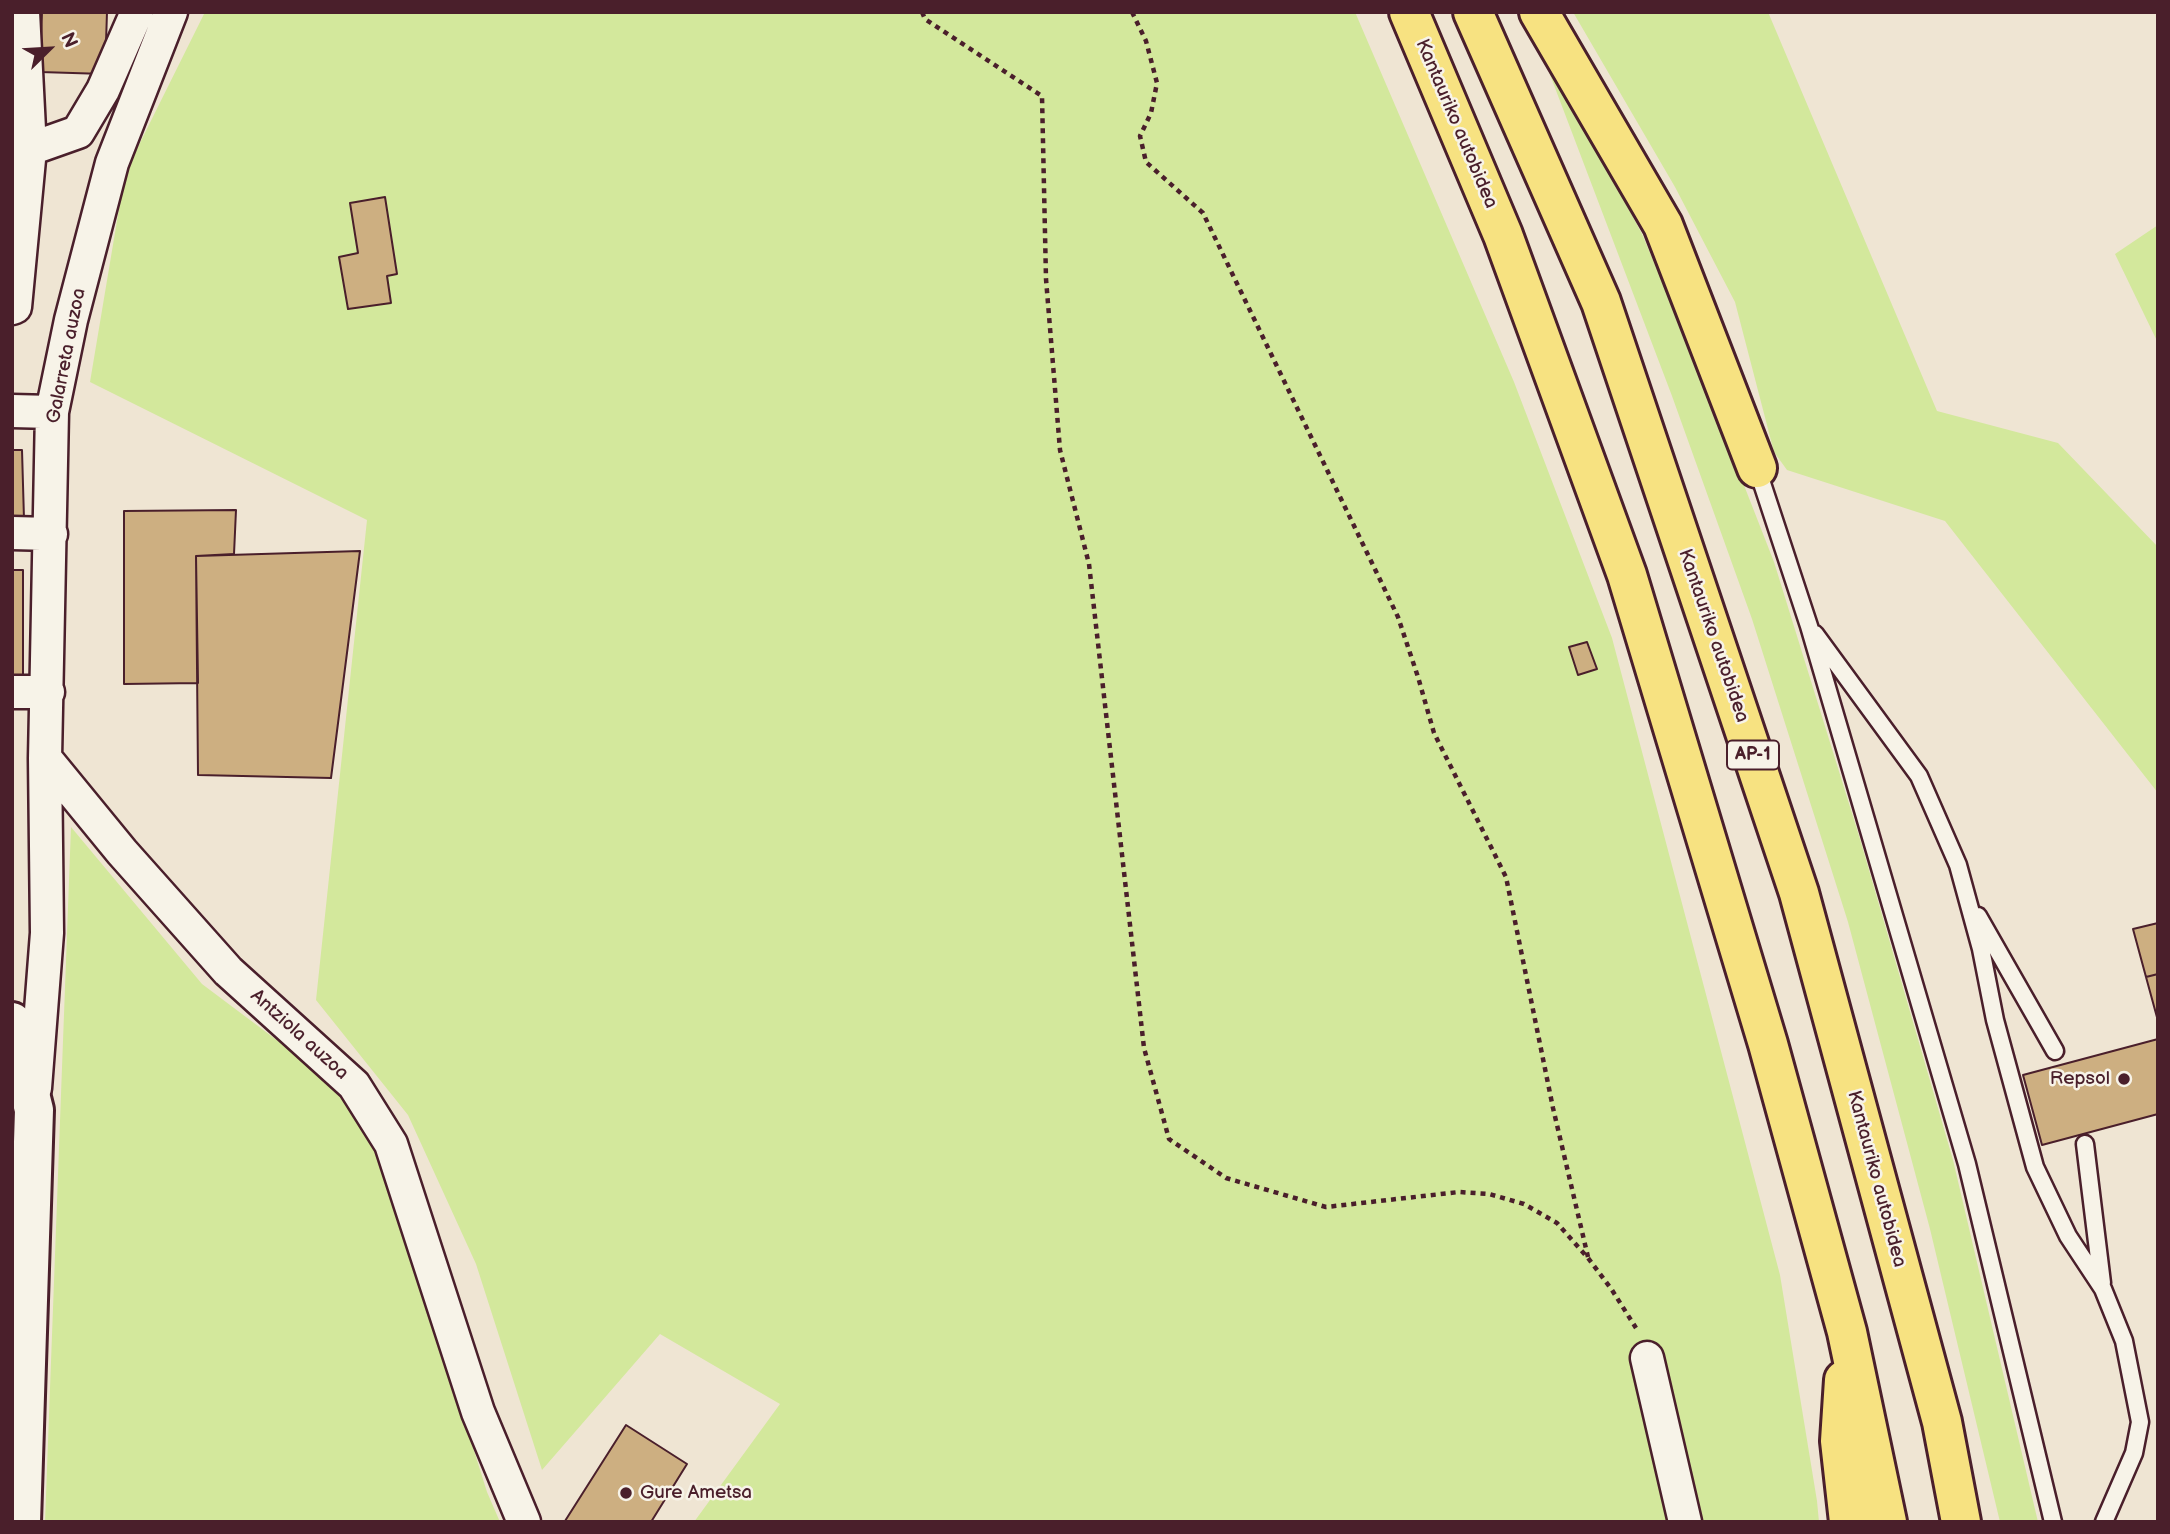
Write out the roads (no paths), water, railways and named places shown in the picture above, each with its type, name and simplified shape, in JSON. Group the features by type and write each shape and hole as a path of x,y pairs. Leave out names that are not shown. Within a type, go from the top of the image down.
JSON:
{"highway":[{"name":"Kantauriko autobidea","path":"1409,12 1503,235 1627,575 1768,1044 1847,1332 1887,1522"},
{"name":"Kantauriko autobidea","path":"1473,12 1601,302 1799,893 1942,1422 1961,1522"},
{"path":"1539,12 1664,225 1757,468"},
{"path":"1847,1332 1840,1441 1849,1522"}],"main road":[{"path":"12,1023 34,1110 20,1522"}],"street":[{"path":"12,307 15,307 19,196 30,149 19,80 23,12"},
{"path":"30,149 78,132 103,90 137,12"},
{"name":"Galarreta auzoa","path":"34,1110 47,933 45,758 52,412 71,320 112,163 171,12"},
{"path":"12,411 52,412"},
{"path":"12,533 51,534"},
{"path":"12,692 48,692"},
{"name":"Antziola auzoa","path":"45,758 122,852 228,971 354,1085 391,1143 478,1412 524,1522"},
{"path":"1647,1358 1685,1522"}],"lane":[{"path":"1757,468 1809,626 1967,1164 2053,1522"},
{"path":"1809,626 1920,776 1958,865 1981,950 1995,1020 2035,1167 2068,1236 2103,1289 2124,1341 2140,1422 2134,1453 2104,1522"},
{"path":"1967,897 2055,1051"},
{"path":"2085,1144 2103,1289"}],"place":[{"name":"Repsol","path":"2124,1079"},
{"name":"Gure Ametsa","path":"626,1493"}]}
